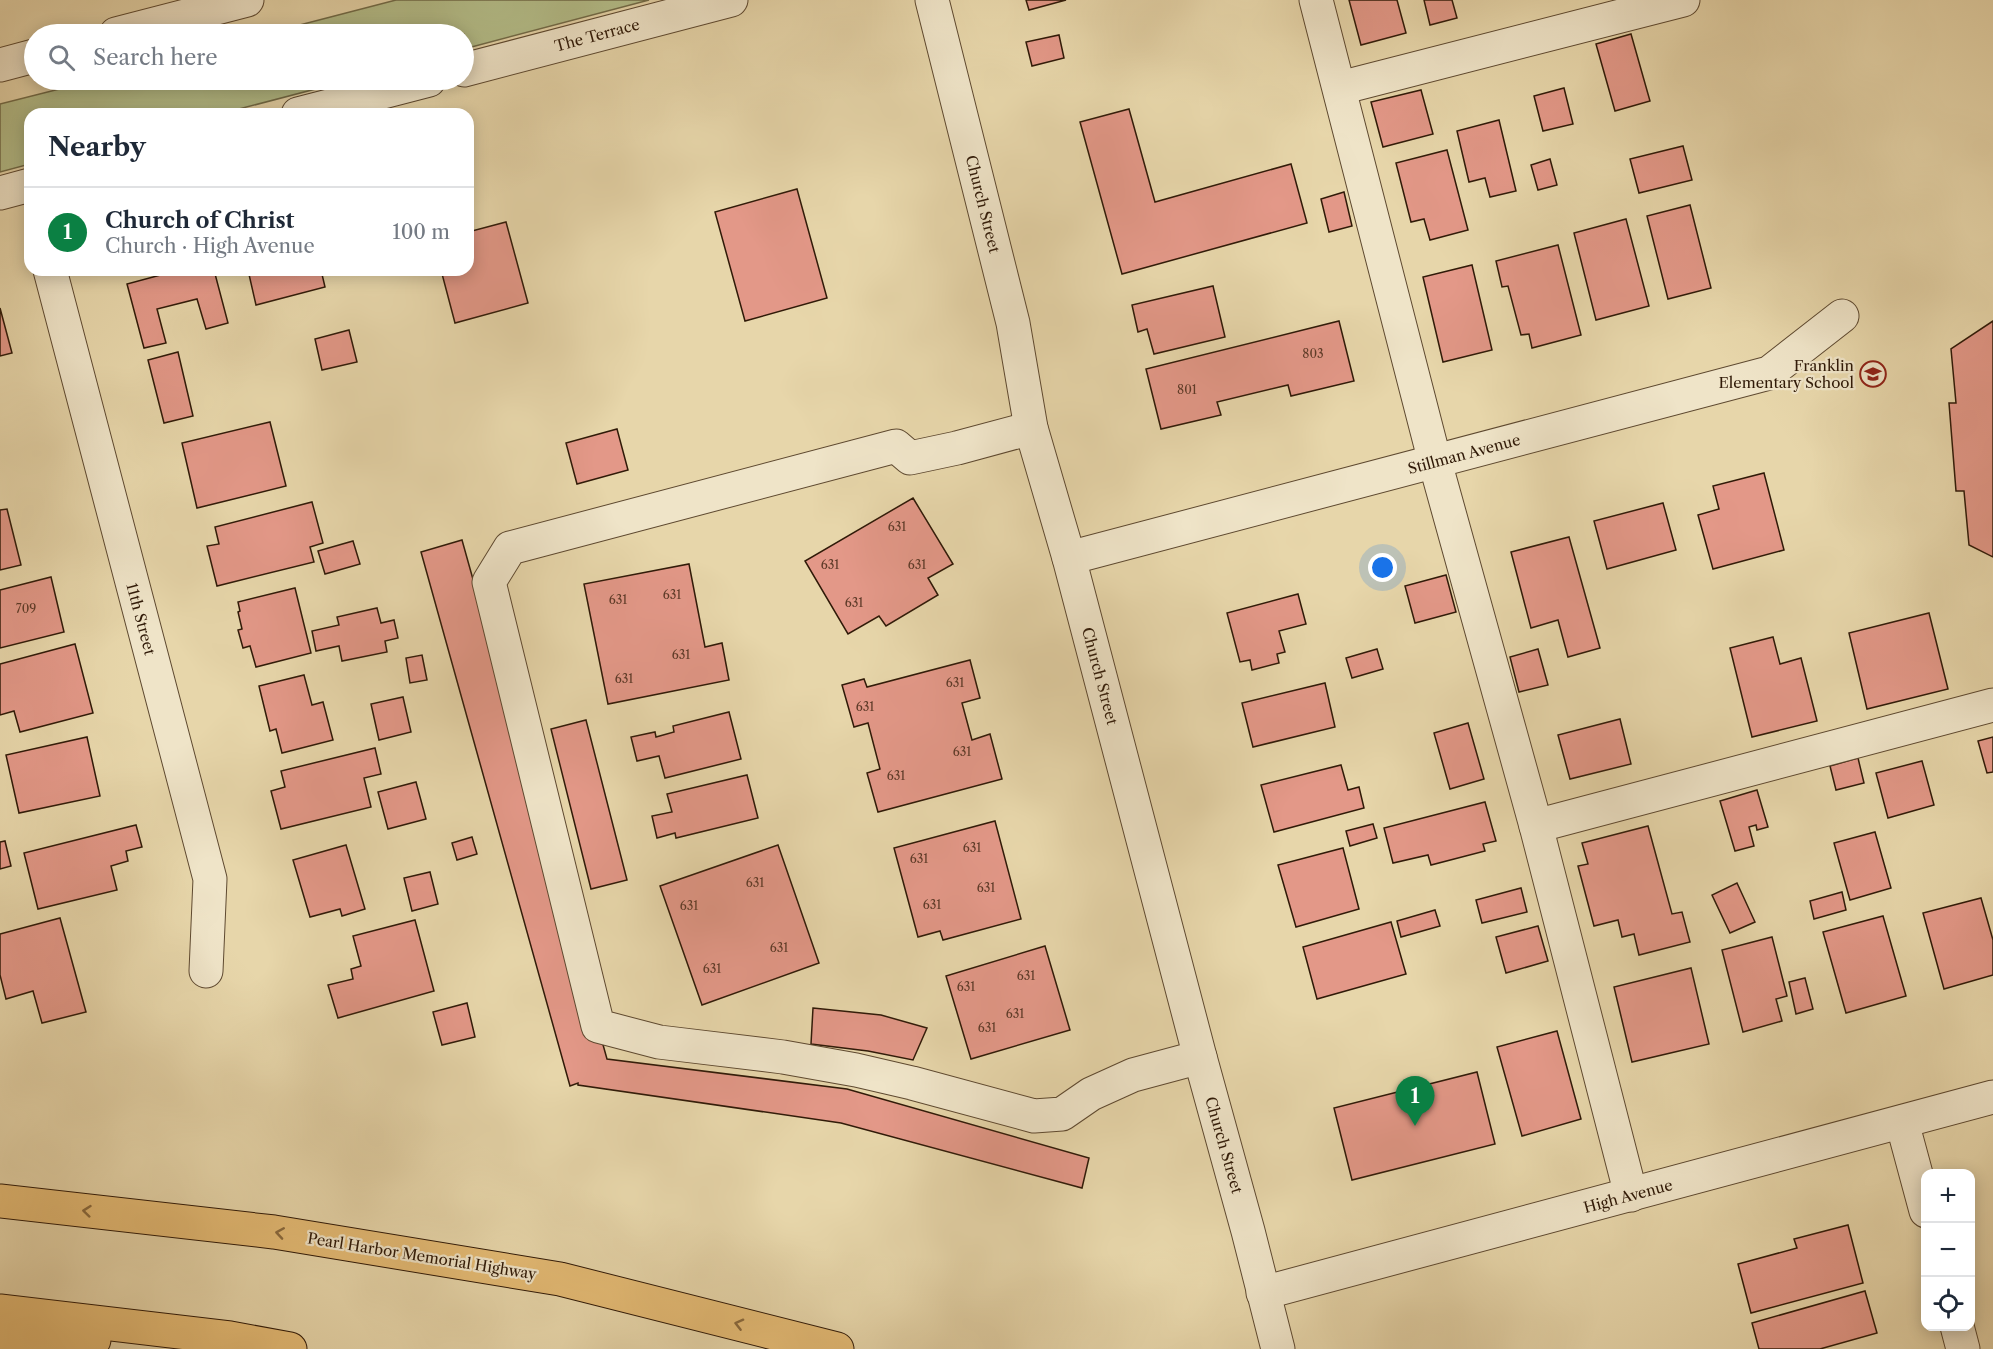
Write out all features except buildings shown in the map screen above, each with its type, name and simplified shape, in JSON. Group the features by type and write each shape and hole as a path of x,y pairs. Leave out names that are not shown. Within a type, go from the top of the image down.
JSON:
{"highway":[{"name":"Pearl Harbor Memorial Highway","path":"0,1201 274,1232 560,1279 837,1349"},
{"path":"0,1311 231,1338 290,1349"},
{"path":"0,1341 231,1338"}],"street":[{"path":"155,24 247,0"},
{"name":"The Terrace","path":"474,67 731,0"},
{"name":"Church Street","path":"932,0 1013,322 1031,428 1069,558 1278,1349"},
{"path":"1316,0 1435,462 1536,826 1631,1195"},
{"path":"1340,88 1683,0"},
{"path":"0,65 24,59"},
{"path":"321,108 390,90"},
{"name":"11th Street","path":"52,276 210,879 206,971"},
{"name":"Stillman Avenue","path":"1069,558 1769,373 1842,316"},
{"path":"1031,428 910,458 896,447 510,548 489,582 598,1026 659,1042 761,1054 856,1070 1034,1116 1062,1114 1091,1094 1133,1075 1200,1057"},
{"path":"1536,826 1993,705"},
{"name":"High Avenue","path":"1263,1293 1993,1097"},
{"path":"1902,1122 1921,1192"},
{"path":"1958,1331 1963,1349"}],"green space":[{"path":"396,0 649,0 474,46 474,24 304,24"},
{"path":"55,90 312,90 243,108 24,108 24,166 0,172 0,104"}],"place":[{"name":"Franklin Elementary School","path":"1873,374"},
{"name":"Church of Christ","path":"1415,1126"}]}
